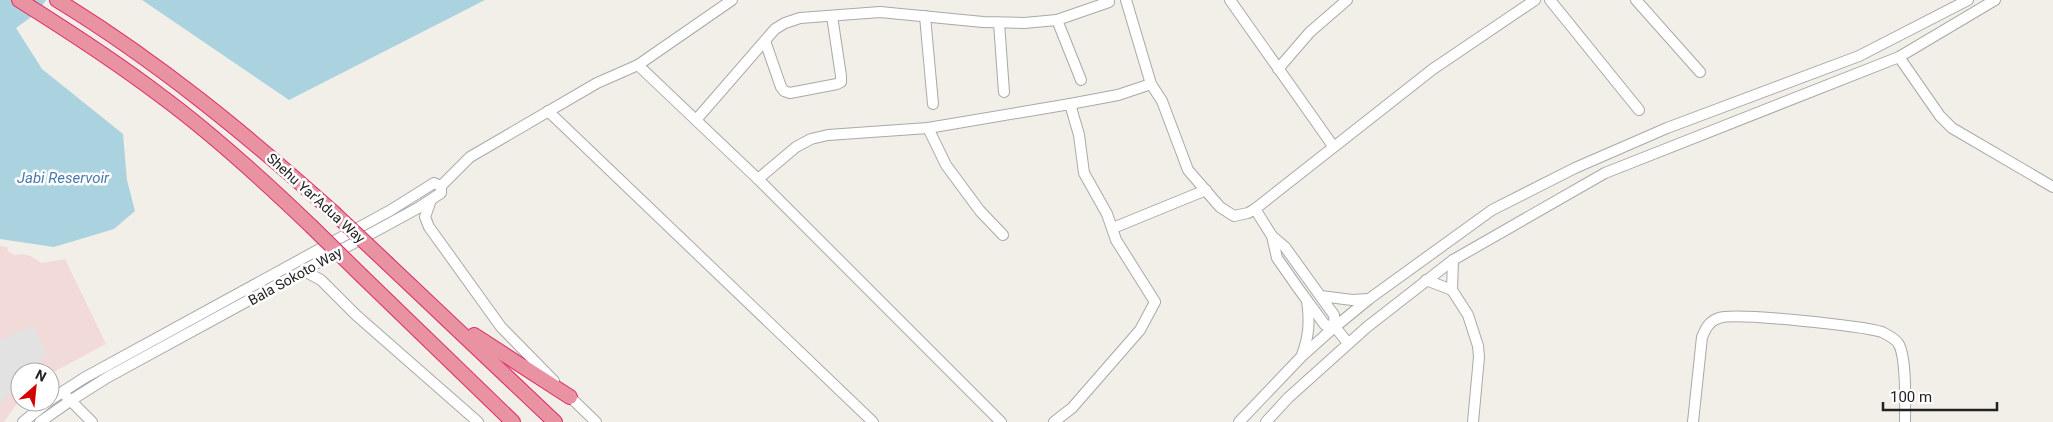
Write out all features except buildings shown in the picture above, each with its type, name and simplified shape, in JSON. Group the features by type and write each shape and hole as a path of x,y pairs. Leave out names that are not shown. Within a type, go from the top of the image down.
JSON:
{"highway":[{"name":"Shehu Yar'Adua Way","path":"18,0 134,76 203,128 241,160 513,422"},
{"name":"Shehu Yar'Adua Way","path":"57,0 128,46 209,106 251,140 420,292 555,422"},
{"path":"420,292 466,330 570,397"},
{"path":"464,374 507,422"}],"street":[{"path":"441,186 470,157 597,83 638,65 732,0"},
{"path":"1126,0 1129,16 1151,84 1165,109 1188,170 1220,207 1234,216 1248,213 1255,209 1433,69 1535,0"},
{"path":"1230,0 1333,146"},
{"path":"1278,69 1310,32 1346,0"},
{"path":"1550,0 1639,110"},
{"path":"1636,0 1700,72"},
{"path":"1238,422 1302,356 1369,299 1492,210 1575,168 1666,128 1859,56 1968,0"},
{"path":"1266,422 1288,398 1348,343 1453,260 1605,173 1898,57 1994,0"},
{"path":"696,120 775,29 800,18 880,12 998,23 1057,20 1109,2"},
{"path":"765,41 784,91 790,93 837,84 841,82 841,76 832,16"},
{"path":"926,16 933,104"},
{"path":"1057,20 1081,80"},
{"path":"998,23 1004,92"},
{"path":"1898,57 1940,116 1952,128 2053,187"},
{"path":"638,65 758,179 1001,422"},
{"path":"758,179 796,147 811,139 828,135 928,128 1118,95 1151,84"},
{"path":"1054,422 1072,408 1140,330 1155,302 1116,240 1107,214 1084,173 1079,135 1070,104"},
{"path":"548,111 873,422"},
{"path":"928,128 946,164 980,211 1003,235"},
{"name":"Bala Sokoto Way","path":"40,422 108,377 431,200 441,193 441,186 434,183 390,210 62,391"},
{"path":"1113,228 1206,190"},
{"path":"429,227 426,216 431,200"},
{"path":"390,210 399,208 412,211 429,227 501,327 596,422"},
{"path":"1255,209 1272,236 1277,258 1325,325 1335,328 1348,343"},
{"path":"1272,236 1285,246 1334,316 1335,328"},
{"path":"321,280 315,265 316,255 323,247"},
{"path":"1453,260 1452,290 1468,315 1478,346 1479,358 1473,422"},
{"path":"301,272 308,273 321,280 356,315 478,422"},
{"path":"1426,280 1452,290"},
{"path":"1320,296 1352,300 1369,299"},
{"path":"1302,356 1308,339 1310,320 1307,299"},
{"path":"1693,422 1702,337 1707,327 1714,320 1731,316 1809,323 1884,333 1898,343 1902,355 1905,422"},
{"path":"62,391 92,422"},
{"name":"Bala Sokoto Way","path":"23,422 35,412"}],"shaded area":[{"path":"0,246 7,247 8,251 14,255 23,254 30,256 42,263 65,259 106,344 60,369 60,362 10,362 11,412 4,422 0,422"},
{"path":"34,325 47,355 39,362 10,362 10,392 0,405 0,340"}],"water":[{"name":"Jabi Reservoir","path":"0,0 46,0 38,12 16,28 42,69 123,134 127,180 135,211 114,229 54,247 0,239"},
{"path":"142,0 485,0 289,100"}]}
